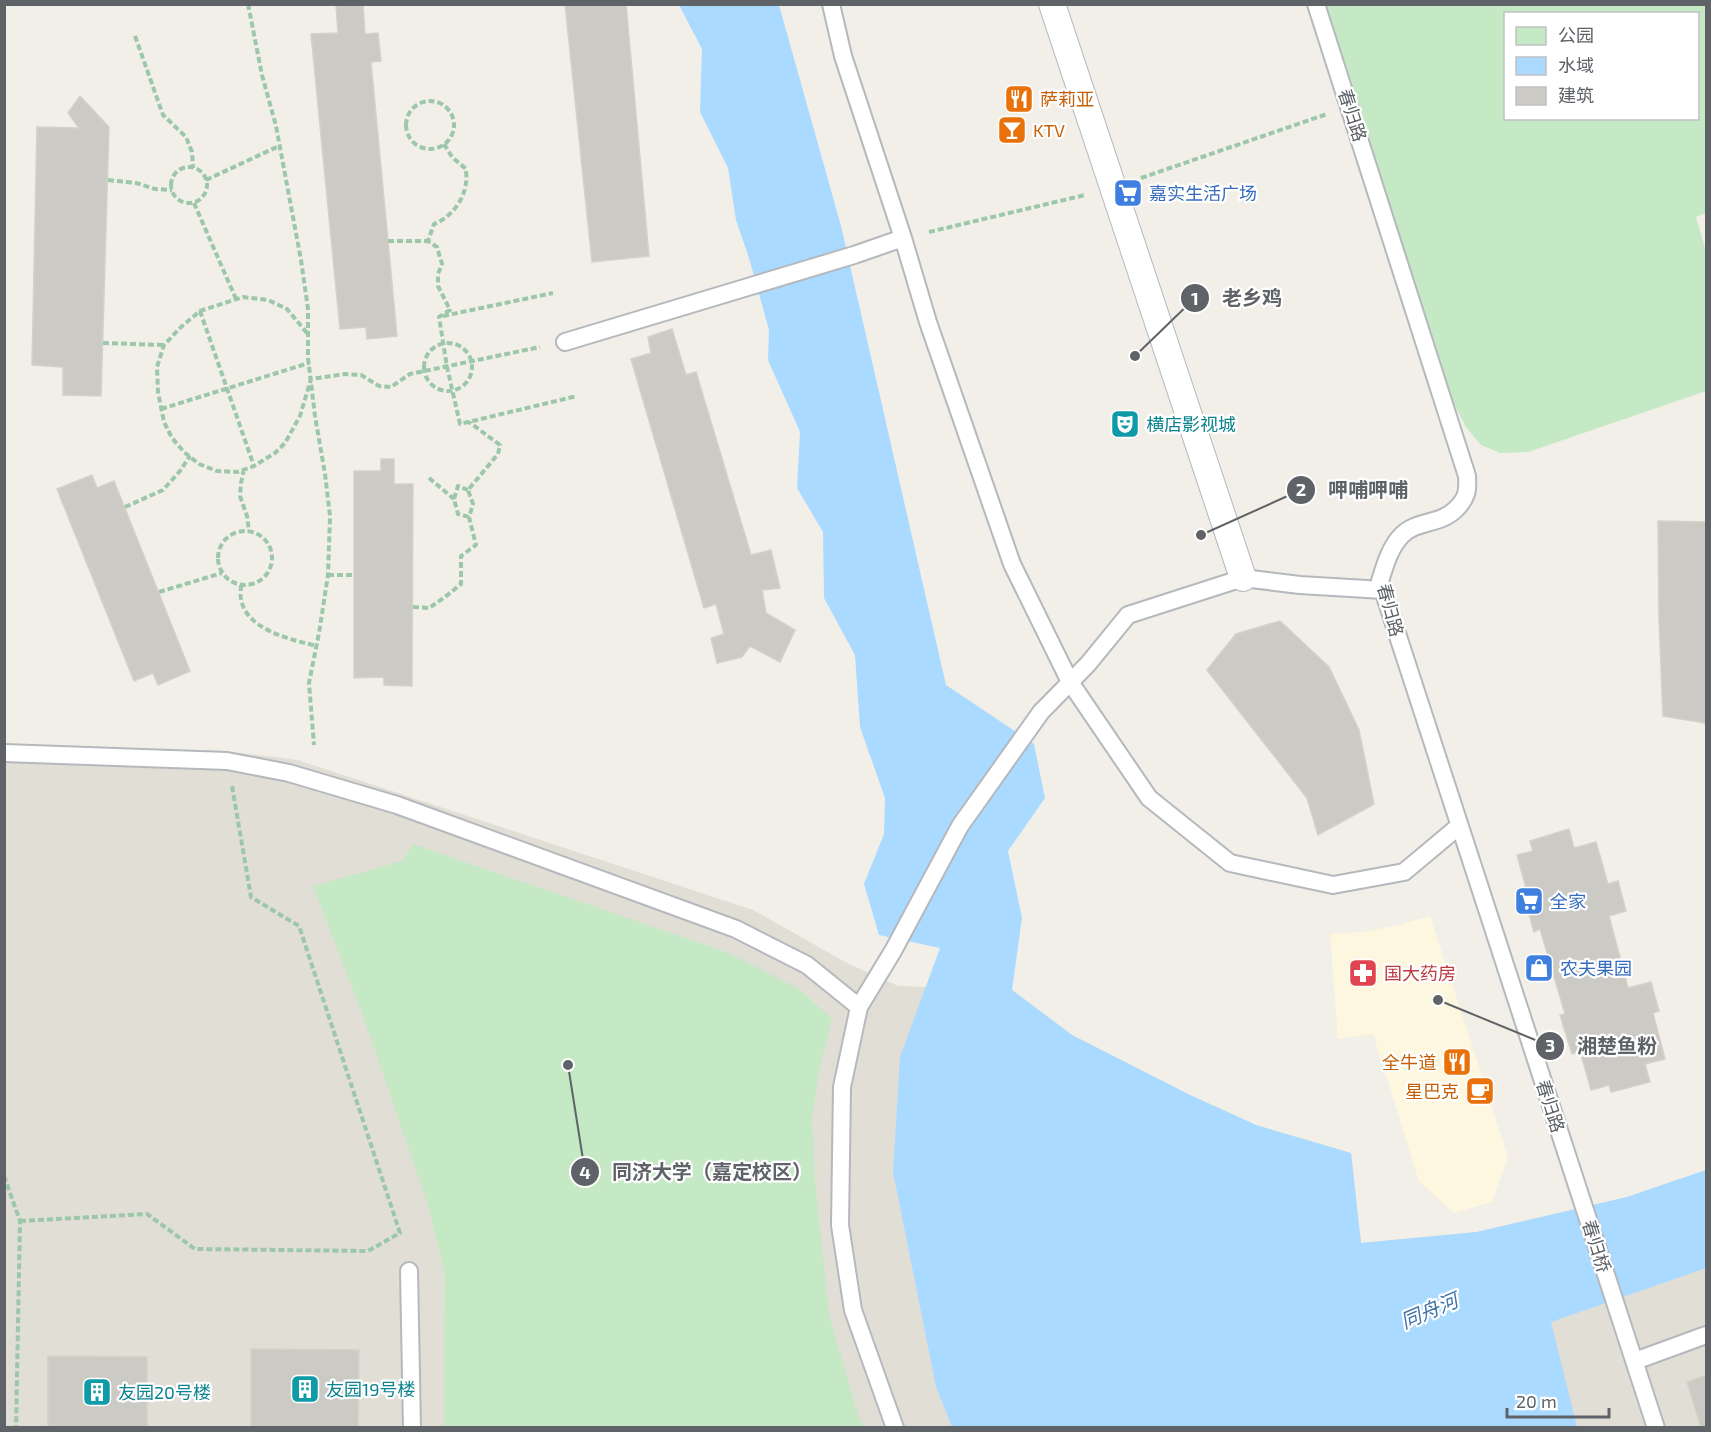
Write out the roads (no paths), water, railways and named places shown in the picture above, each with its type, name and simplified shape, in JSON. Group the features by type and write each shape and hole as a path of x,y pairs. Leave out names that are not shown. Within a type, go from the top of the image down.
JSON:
{"street":[{"path":"1052,4 1243,578"}],"lane":[{"path":"831,4 843,56 928,322 1012,564 1070,682 1149,798 1230,863 1333,885 1404,872 1459,826"},
{"name":"春归路","path":"1316,4 1467,476 1468,491 1461,504 1448,517 1415,526 1402,535 1390,553 1380,581 1576,1182"},
{"path":"564,342 854,255 903,238"},
{"path":"895,1428 853,1310 840,1225 842,1087 859,1007 893,951 960,826 1041,712 1088,664 1128,615 1243,578 1300,585 1383,590"},
{"path":"4,753 227,761 289,773 397,805 736,928 807,965 859,1007"},
{"name":"春归桥","path":"1576,1182 1635,1361"},
{"path":"410,1271 412,1428"},
{"path":"1656,1428 1635,1361 1707,1335"}],"water":[{"name":"同舟河","path":"679,5 779,5 841,226 946,685 1034,744 1045,798 1008,851 1022,918 1012,990 1072,1035 1190,1095 1256,1125 1351,1153 1361,1243 1477,1232 1627,1197 1706,1170 1706,1268 1551,1322 1577,1427 952,1427 936,1387 893,1172 900,1057 940,948 879,935 864,884 884,834 885,798 860,727 855,655 824,598 823,532 797,488 800,432 768,360 769,330 736,220 728,168 700,112 702,49"}],"place":[{"name":"萨莉亚","path":"1019,99"},
{"name":"KTV","path":"1012,130"},
{"name":"嘉实生活广场","path":"1128,193"},
{"name":"老乡鸡","path":"1135,356"},
{"name":"横店影视城","path":"1125,424"},
{"name":"呷哺呷哺","path":"1201,535"},
{"name":"全家","path":"1529,901"},
{"name":"农夫果园","path":"1539,968"},
{"name":"国大药房","path":"1363,973"},
{"name":"湘楚鱼粉","path":"1438,1000"},
{"name":"全牛道","path":"1457,1062"},
{"name":"同济大学（嘉定校区）","path":"568,1065"},
{"name":"星巴克","path":"1480,1091"},
{"name":"友园19号楼","path":"305,1389"},
{"name":"友园20号楼","path":"97,1392"}]}
